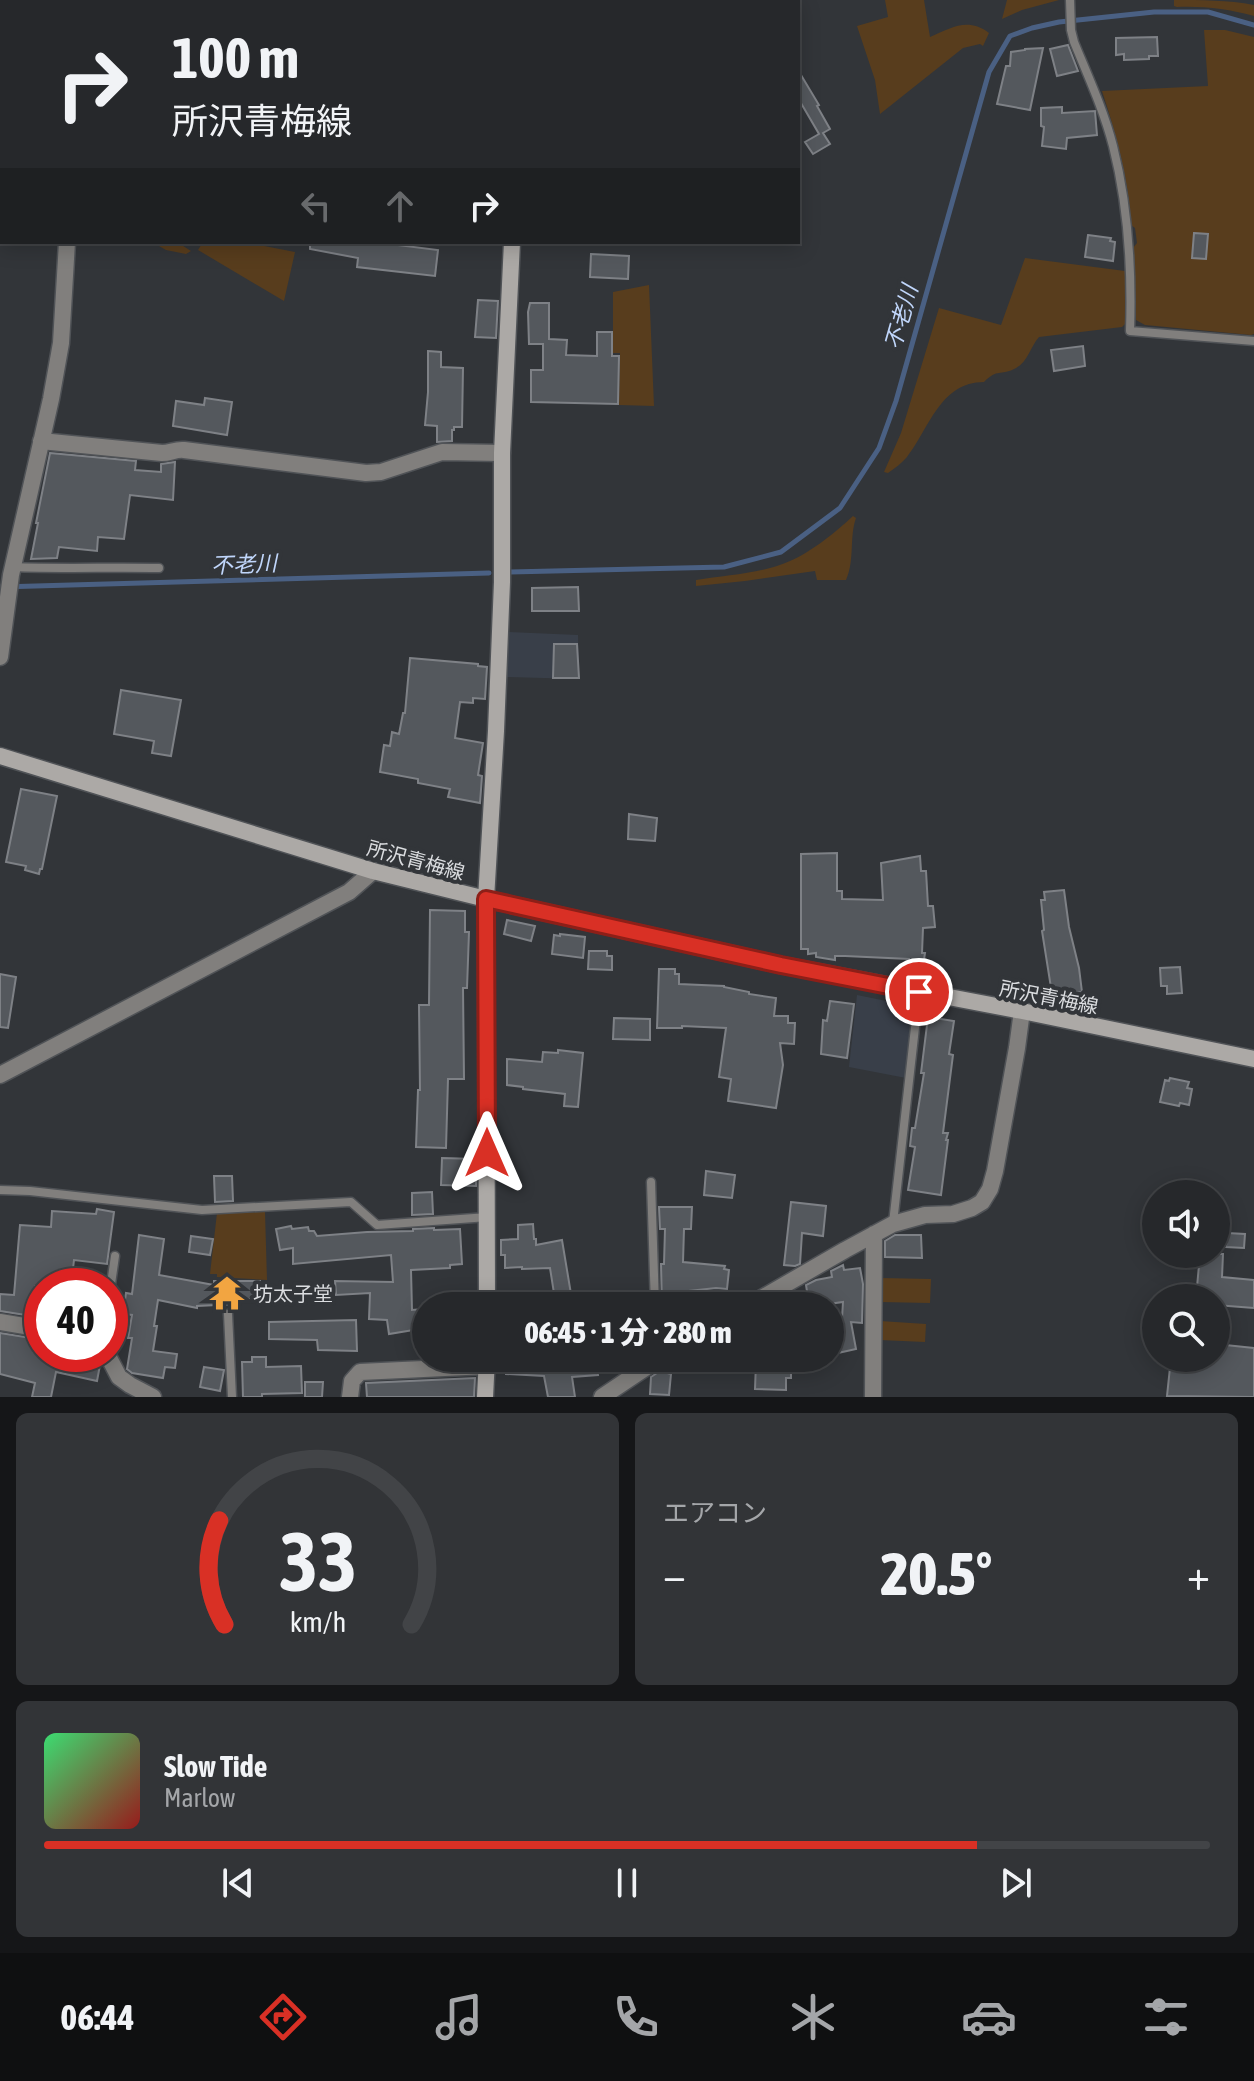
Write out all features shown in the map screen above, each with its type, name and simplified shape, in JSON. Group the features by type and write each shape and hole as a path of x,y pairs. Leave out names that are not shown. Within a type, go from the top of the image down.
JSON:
{"main road":[{"path":"487,1292 486,899 502,582 502,453 512,244"},
{"name":"所沢青梅線","path":"0,756 373,871 486,899 781,965 1254,1059"},
{"path":"485,1397 486,1372"}],"street":[{"path":"0,657 11,578 61,343 67,244"},
{"path":"41,441 162,453 175,449 366,473 381,472 442,452 502,453"},
{"path":"0,1075 349,892 373,871"},
{"path":"772,1292 893,1224 925,1215 953,1214 982,1202 995,1171 1022,1011"},
{"path":"873,1397 874,1234"},
{"path":"0,1322 24,1326"},
{"path":"350,1397 352,1381 360,1372 412,1368"},
{"path":"116,1372 130,1385 153,1397"},
{"path":"602,1397 639,1372"}],"lane":[{"path":"1070,0 1071,30 1112,144 1119,176 1128,256 1130,331 1254,341"},
{"path":"11,578 65,569 159,568"},
{"path":"893,1224 919,992"},
{"path":"651,1182 655,1292"},
{"path":"0,1190 202,1210 351,1202 377,1225 488,1217"},
{"path":"113,1268 115,1256"},
{"path":"228,1314 232,1397"}],"shaded area":[{"path":"885,0 924,0 930,37 966,25 989,33 983,46 963,48 880,114 875,80 857,26 888,17"},
{"path":"1007,0 1059,0 1002,19"},
{"path":"1174,0 1254,5 1254,16 1216,8 1177,7"},
{"path":"1204,30 1225,30 1254,37 1254,334 1251,335 1145,325 1136,320 1135,228 1131,225 1121,157 1102,91 1208,86"},
{"path":"156,244 180,244 191,251 186,254 166,250"},
{"path":"202,244 253,244 295,252 284,301 198,250"},
{"path":"1025,258 1125,271 1125,324 1122,327 1039,337 1019,366 993,375 984,382 969,384 946,398 907,457 888,473 884,472 901,433 939,308 1001,325"},
{"path":"649,285 654,406 619,405 620,353 613,353 613,292"},
{"path":"853,516 856,518 846,580 817,580 815,571 696,586 696,580 756,571 790,561 823,541"},
{"path":"509,632 578,635 579,679 507,677"},
{"path":"857,995 911,1006 906,1078 849,1067"},
{"path":"265,1212 267,1280 210,1274 217,1213"},
{"path":"880,1278 931,1279 930,1303 880,1302"},
{"path":"880,1321 926,1324 925,1342 880,1340"}],"building":[{"path":"1157,37 1158,56 1124,60 1124,54 1116,55 1116,38"},
{"path":"1068,45 1078,71 1057,76 1050,49"},
{"path":"1043,48 1030,110 997,104 1006,66 1010,66 1011,52"},
{"path":"800,73 830,129 823,133 830,144 813,154 805,142 819,134 800,101"},
{"path":"1062,107 1062,113 1095,111 1097,135 1067,138 1066,149 1042,146 1044,127 1041,126 1041,108"},
{"path":"1194,233 1208,234 1206,259 1192,258"},
{"path":"1088,235 1111,238 1110,241 1115,242 1113,261 1085,257"},
{"path":"310,244 390,244 438,250 435,276 357,267 358,258 310,249"},
{"path":"591,254 629,256 628,279 590,277"},
{"path":"478,300 498,301 496,338 475,337"},
{"path":"530,303 549,303 549,339 567,340 566,355 597,356 597,332 612,332 612,356 619,356 618,404 531,402 531,370 543,370 543,344 529,344"},
{"path":"1083,346 1085,366 1054,371 1051,350"},
{"path":"428,351 441,352 441,367 463,368 462,427 454,427 452,441 437,442 437,426 425,425"},
{"path":"205,398 232,402 227,435 173,426 176,401 204,405"},
{"path":"50,453 136,461 135,470 161,472 161,464 175,462 173,500 130,495 124,539 98,537 97,551 59,547 57,558 31,559"},
{"path":"578,587 579,611 532,611 532,588"},
{"path":"554,644 577,644 579,678 553,678"},
{"path":"410,658 487,667 485,699 473,698 473,703 460,702 455,738 483,743 478,775 482,776 480,803 448,797 450,789 418,783 418,779 380,772 384,745 390,746 392,732 399,734 405,713"},
{"path":"121,690 181,700 171,756 152,753 154,741 114,734"},
{"path":"21,789 57,796 39,874 25,870 26,866 6,862"},
{"path":"629,814 657,818 655,841 628,839"},
{"path":"837,853 837,891 842,891 842,899 883,900 881,863 920,856 921,871 926,871 928,906 933,906 935,927 923,928 922,953 925,953 922,973 908,972 909,959 835,956 835,960 816,957 816,953 808,954 808,949 801,949 801,854"},
{"path":"1064,890 1082,992 1052,994 1042,931 1041,900 1045,900 1044,892"},
{"path":"430,910 465,911 465,932 469,932 467,988 463,988 464,1079 448,1079 446,1148 416,1147 420,1090 419,1005 429,1005"},
{"path":"507,920 535,926 531,941 504,934"},
{"path":"554,935 585,937 583,958 552,954"},
{"path":"589,951 607,951 607,956 612,956 612,970 588,969"},
{"path":"1180,967 1182,993 1167,994 1167,986 1161,986 1160,968"},
{"path":"659,969 675,969 675,974 679,974 679,984 724,986 776,998 774,1016 788,1016 788,1023 795,1023 794,1044 780,1043 783,1065 776,1108 728,1101 731,1079 719,1077 726,1028 657,1028"},
{"path":"0,974 16,977 8,1028 0,1027"},
{"path":"830,1001 854,1004 847,1058 821,1054 823,1020 827,1021"},
{"path":"928,1017 954,1021 943,1133 948,1133 948,1140 941,1195 908,1190 915,1147 910,1146 912,1128 915,1128 924,1073 921,1073"},
{"path":"614,1018 650,1019 650,1040 613,1039"},
{"path":"558,1050 583,1053 578,1107 564,1106 565,1094 507,1085 507,1059 542,1062 543,1052 558,1053"},
{"path":"1170,1078 1189,1082 1187,1088 1192,1089 1189,1105 1160,1102 1165,1080 1169,1081"},
{"path":"442,1158 476,1159 476,1186 441,1185"},
{"path":"706,1171 735,1175 732,1198 704,1195"},
{"path":"214,1176 232,1176 233,1201 215,1202"},
{"path":"432,1192 433,1214 412,1215 412,1193"},
{"path":"791,1202 826,1206 823,1236 802,1233 800,1264 795,1266 784,1265"},
{"path":"659,1207 692,1207 691,1229 684,1229 683,1262 725,1266 724,1269 729,1270 727,1289 662,1292 665,1229 660,1229"},
{"path":"97,1209 114,1212 107,1264 74,1260 73,1268 24,1268 24,1315 0,1311 0,1294 14,1295 20,1225 51,1227 52,1211 96,1214"},
{"path":"533,1224 536,1245 562,1240 571,1292 554,1292 550,1268 505,1268 501,1240 518,1239 518,1225"},
{"path":"308,1227 317,1236 460,1229 462,1264 450,1265 450,1268 411,1270 412,1330 389,1334 387,1320 369,1319 370,1293 336,1295 335,1281 393,1282 391,1255 293,1264 293,1248 280,1250 276,1229"},
{"path":"1230,1233 1245,1234 1244,1248 1230,1247"},
{"path":"139,1235 164,1239 159,1275 214,1285 214,1281 260,1281 260,1285 266,1285 266,1298 237,1300 237,1304 197,1308 158,1300 153,1351 177,1354 175,1368 165,1367 163,1378 128,1370 132,1315 128,1315 128,1293 132,1294"},
{"path":"895,1235 921,1235 922,1258 885,1257 885,1241"},
{"path":"191,1236 213,1239 210,1255 189,1252"},
{"path":"843,1265 844,1270 860,1268 863,1284 862,1323 851,1322 856,1349 844,1352 844,1292 807,1292 806,1285 832,1277 831,1271"},
{"path":"1199,1268 1222,1268 1222,1277 1254,1280 1254,1308 1230,1306 1230,1284 1197,1284"},
{"path":"356,1320 357,1351 318,1350 317,1340 269,1339 269,1322"},
{"path":"0,1333 24,1337 24,1372 56,1372 51,1397 32,1397 35,1383 0,1374"},
{"path":"1230,1345 1254,1348 1254,1397 1167,1396 1170,1372 1230,1372"},
{"path":"252,1357 266,1357 266,1367 301,1366 302,1393 243,1397 242,1362 252,1362"},
{"path":"204,1367 224,1370 220,1391 200,1387"},
{"path":"56,1372 99,1372 97,1381"},
{"path":"598,1372 598,1375 572,1377 575,1397 548,1397 544,1376 506,1374"},
{"path":"658,1372 671,1374 669,1395 650,1394 651,1377"},
{"path":"756,1372 791,1372 791,1378 786,1378 786,1390 755,1389"},
{"path":"475,1378 474,1397 367,1397 366,1383"},
{"path":"305,1382 323,1382 322,1397 305,1397"}],"waterway":[{"name":"不老川","path":"510,572 724,567 781,552 840,508 879,448 896,401 989,72 1010,36 1059,22 1154,12 1208,12 1254,25"},
{"name":"不老川","path":"0,587 489,573"}],"place":[{"name":"坊太子堂","path":"227,1293"}],"route":[{"path":"487,1153 486,899 781,965 919,992"}]}
